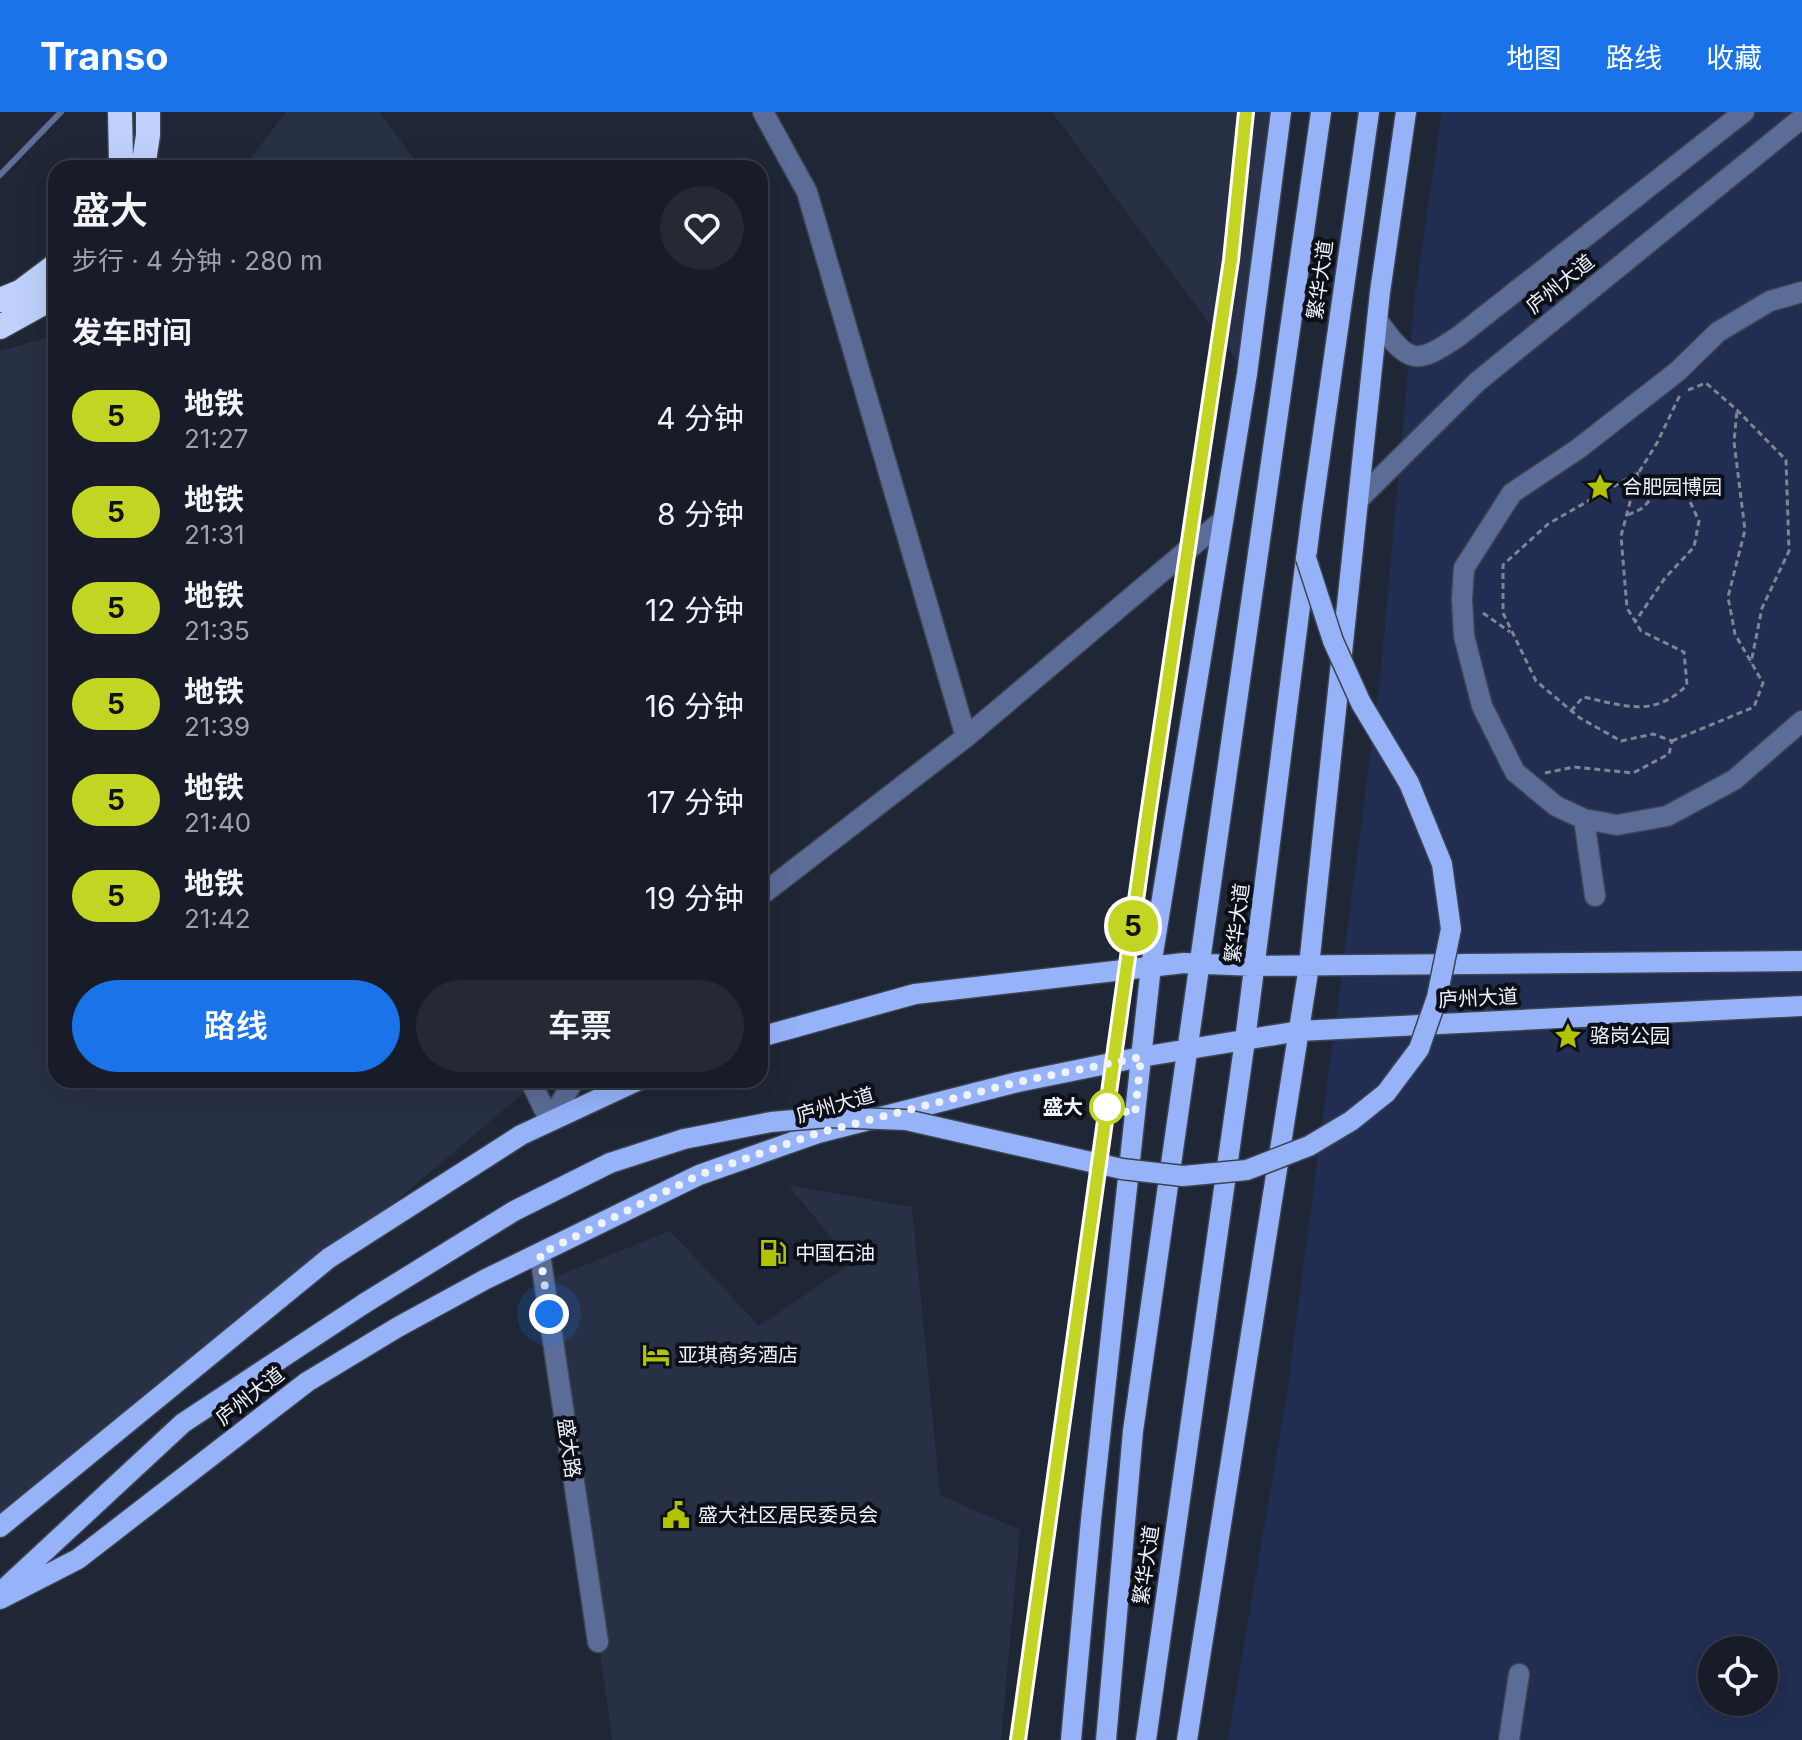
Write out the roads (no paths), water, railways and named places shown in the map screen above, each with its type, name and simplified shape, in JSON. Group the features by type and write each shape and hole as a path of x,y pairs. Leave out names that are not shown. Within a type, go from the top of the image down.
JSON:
{"highway":[{"path":"120,112 121,160"},
{"path":"144,160 148,112"},
{"path":"0,300 20,292 48,271"},
{"path":"0,327 48,300"}],"main road":[{"path":"1071,1740 1091,1520 1151,966 1247,374 1281,112"},
{"name":"繁华大道","path":"1106,1740 1133,1431 1321,112"},
{"name":"繁华大道","path":"1146,1740 1245,1040 1306,558 1369,112"},
{"path":"1187,1740 1309,966 1377,320 1406,112"},
{"path":"0,1592 183,1423 365,1303 514,1211 610,1163 684,1139 771,1122 829,1117 906,1120 1122,1169 1183,1176 1247,1170 1309,1146 1351,1121 1386,1093 1419,1049 1437,997 1451,929 1442,864 1409,783 1361,703 1333,641 1306,558"},
{"name":"庐州大道","path":"768,1035 915,994 1151,966 1199,963 1309,966 1802,961"},
{"name":"庐州大道","path":"0,1599 78,1559 307,1382 398,1327 486,1279 699,1175 818,1133 1018,1082 1141,1057 1299,1031 1802,1006"},
{"path":"0,1527 329,1258 521,1135 622,1088"}],"street":[{"path":"763,112 807,192 966,737"},
{"name":"庐州大道","path":"1377,320 1408,354 1418,358 1432,354 1744,112"},
{"name":"庐州大道","path":"1359,499 1477,382 1802,118"},
{"path":"1802,292 1770,301 1718,332 1678,371 1578,449 1512,493 1464,568 1462,599 1464,636 1482,706 1515,772 1556,806 1584,819 1617,825 1667,816 1734,780 1802,721"},
{"path":"768,890 966,737 1223,520"},
{"path":"1584,819 1595,896"},
{"path":"534,1088 550,1121"},
{"path":"550,1121 569,1088"},
{"name":"盛大路","path":"540,1254 598,1642"},
{"path":"1509,1740 1519,1674"}],"waterway":[{"path":"0,175 61,112"}],"metro line":[{"name":"5","path":"1018,1740 1147,822 1231,260 1246,112"}],"place":[{"name":"合肥园博园","path":"1600,487"},
{"name":"骆岗公园","path":"1568,1036"},
{"name":"盛大","path":"1107,1107"},
{"name":"中国石油","path":"773,1253"},
{"name":"亚琪商务酒店","path":"656,1355"},
{"name":"盛大社区居民委员会","path":"676,1515"}]}
